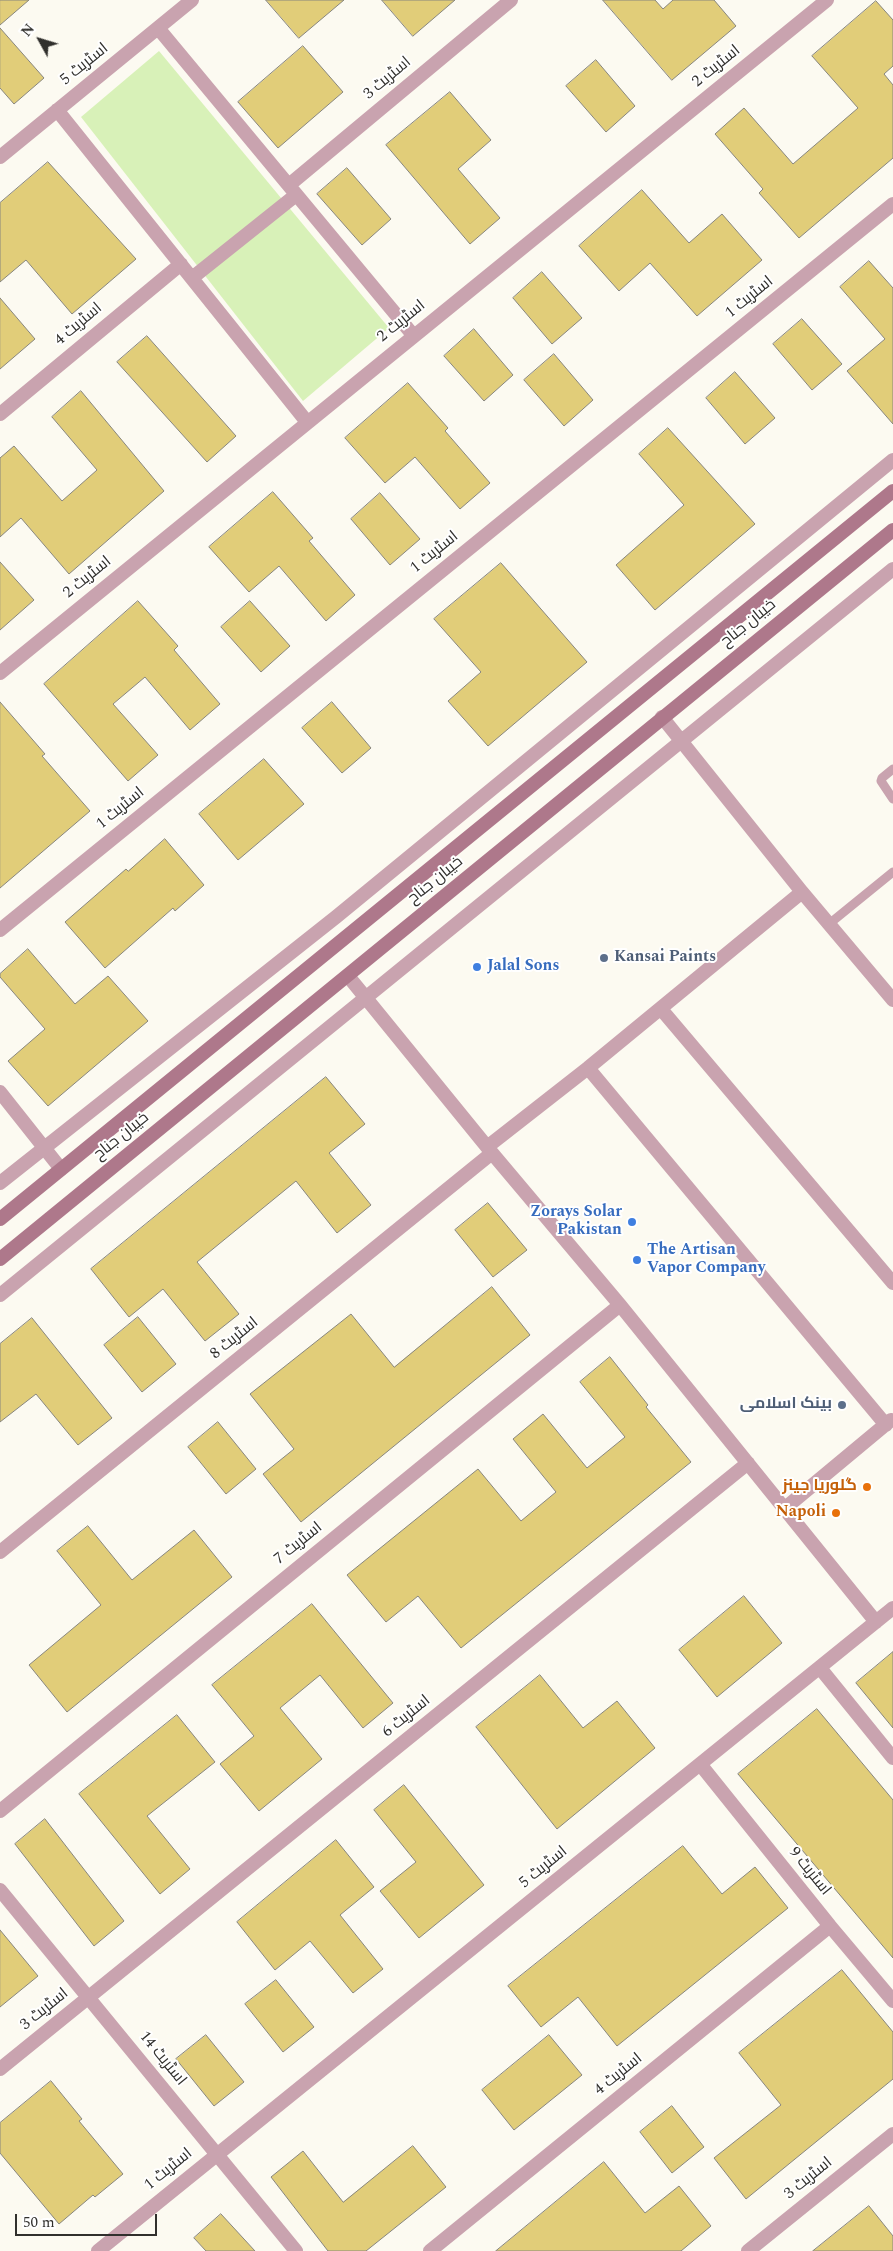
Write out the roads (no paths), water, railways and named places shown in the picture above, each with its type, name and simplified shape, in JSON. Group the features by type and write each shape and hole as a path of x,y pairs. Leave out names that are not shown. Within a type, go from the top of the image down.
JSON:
{"main road":[{"name":"خیبان جناح","path":"0,1219 893,491"},
{"name":"خیبان جناح","path":"0,1259 893,530"}],"street":[{"name":"اسٹریٹ 5","path":"0,157 192,0"},
{"name":"اسٹریٹ 3","path":"192,278 510,0"},
{"name":"اسٹریٹ 2","path":"0,673 827,0"},
{"path":"158,28 413,335"},
{"path":"57,110 308,422"},
{"name":"اسٹریٹ 1","path":"0,930 893,204"},
{"name":"اسٹریٹ 4","path":"0,414 181,264"},
{"path":"0,1183 336,917 893,460"},
{"path":"0,1294 893,569"},
{"path":"662,717 802,892 893,1000"},
{"name":"اسٹریٹ 8","path":"0,1552 802,892"},
{"path":"348,976 620,1305 876,1622"},
{"path":"661,1009 893,1283"},
{"path":"588,1068 889,1422 784,1509"},
{"path":"0,1092 61,1169"},
{"name":"اسٹریٹ 7","path":"0,1811 620,1305"},
{"name":"اسٹریٹ 6","path":"89,1997 748,1463"},
{"name":"اسٹریٹ 5","path":"216,2154 893,1608"},
{"path":"820,1668 893,1758"},
{"name":"اسٹریٹ 9","path":"700,1764 893,2001"},
{"name":"اسٹریٹ 14","path":"0,1890 296,2251"},
{"name":"اسٹریٹ 4","path":"430,2251 830,1926"},
{"name":"اسٹریٹ 3","path":"0,2069 89,1997"},
{"name":"اسٹریٹ 3","path":"748,2251 893,2134"},
{"name":"اسٹریٹ 1","path":"98,2251 216,2154"}],"lane":[{"path":"893,769 881,781 893,799"},
{"path":"830,924 893,872"}],"place":[{"name":"Kansai Paints","path":"604,958"},
{"name":"Jalal Sons","path":"477,967"},
{"name":"Zorays Solar Pakistan","path":"632,1222"},
{"name":"The Artisan Vapor Company","path":"637,1260"},
{"name":"بینک اسلامی","path":"842,1405"},
{"name":"گلوریا جینز","path":"867,1487"},
{"name":"Napoli","path":"836,1513"}]}
